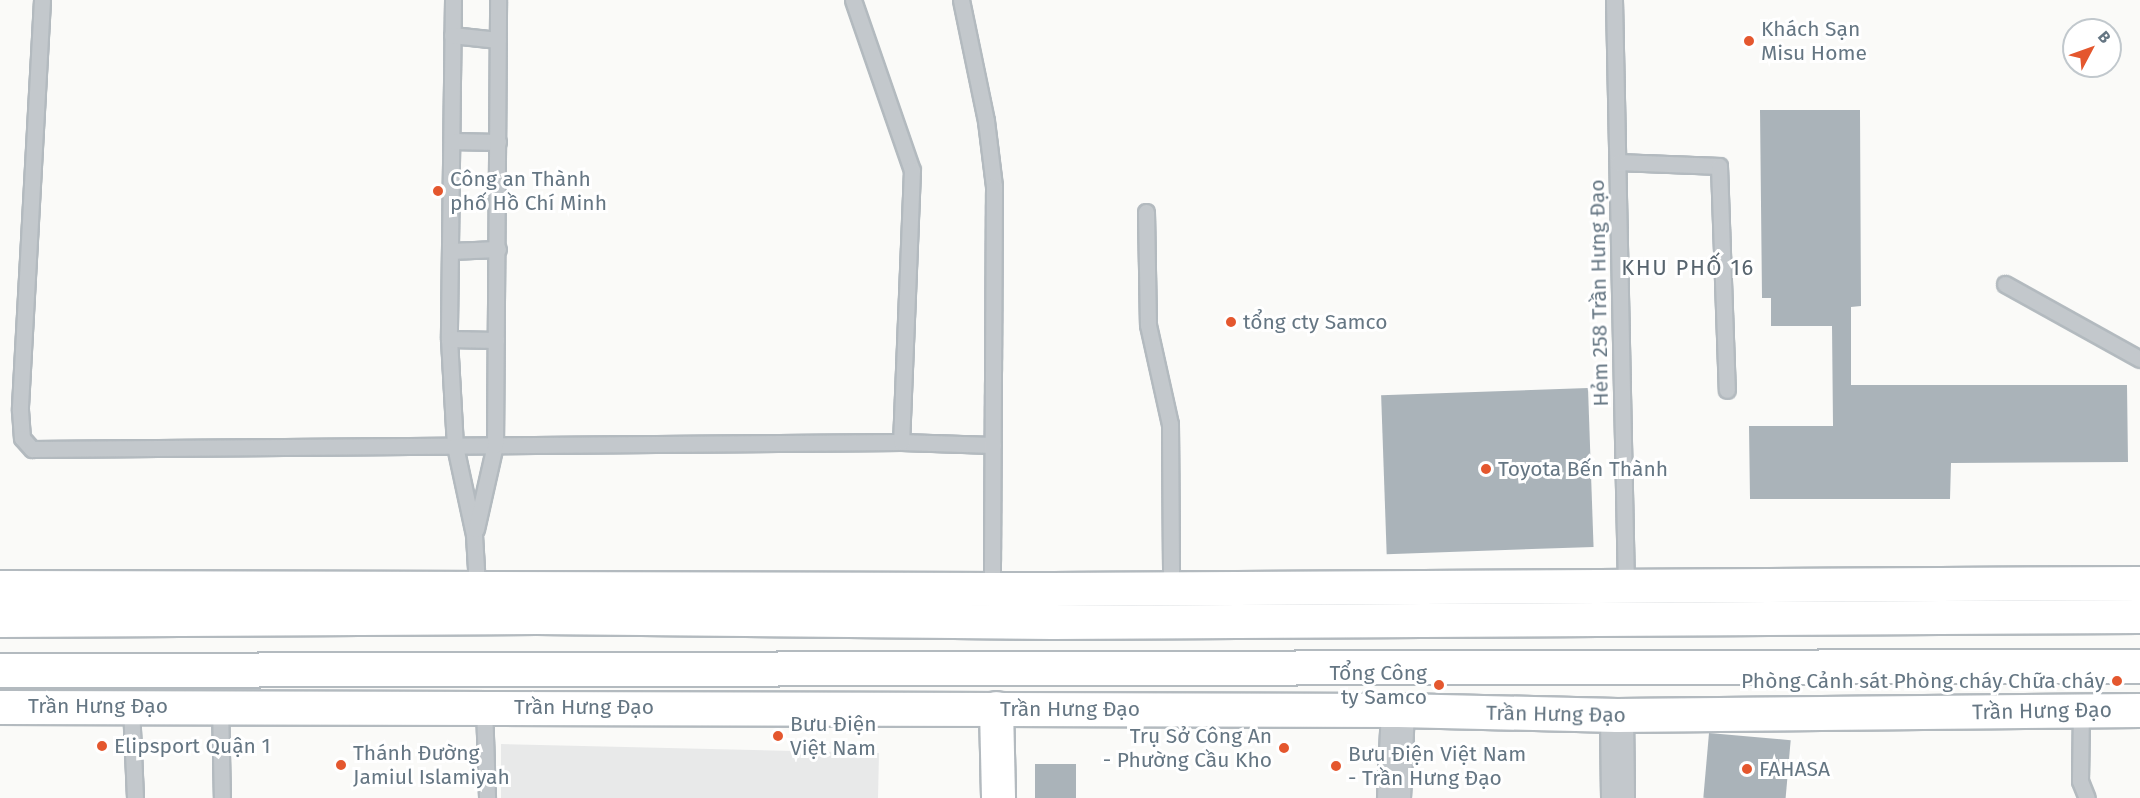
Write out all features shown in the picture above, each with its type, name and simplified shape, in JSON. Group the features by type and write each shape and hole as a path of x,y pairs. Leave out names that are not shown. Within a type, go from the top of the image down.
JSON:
{"main road":[{"path":"1686,602 1857,585 2140,583"},
{"path":"1996,584 1996,619"},
{"path":"1857,585 1860,714"},
{"path":"728,604 992,587 1348,586 1550,602"},
{"path":"1348,586 1349,619"},
{"path":"0,587 219,587 478,602 728,604 991,621 1349,619 1550,602 1626,601 1686,602 1858,620 2140,616"},
{"path":"219,587 222,620"},
{"path":"992,587 992,670 996,708 998,798"},
{"path":"1171,587 1173,620"},
{"path":"0,620 222,620 478,602"},
{"path":"478,602 484,706"},
{"name":"Trần Hưng Đạo","path":"0,670 581,668 992,670 1859,664 2140,666"},
{"path":"1549,665 1549,714"},
{"path":"1617,665 1617,716"},
{"path":"1996,665 1997,711"},
{"path":"581,668 582,707"},
{"path":"785,669 788,708"},
{"path":"306,670 308,706"},
{"path":"130,671 131,706"},
{"name":"Trần Hưng Đạo","path":"0,706 1398,710 1617,716 2140,710"}],"street":[{"path":"1394,798 1398,710"},
{"path":"1617,716 1618,798"}],"lane":[{"path":"42,0 20,410 22,438 32,449 901,442 993,445"},
{"path":"453,0 449,339 455,446 474,535 478,602"},
{"path":"474,535 495,445 498,0"},
{"path":"853,0 912,170 901,442"},
{"path":"961,0 982,99 994,186 992,587"},
{"name":"Hẻm 258 Trần Hưng Đạo","path":"1614,0 1626,601"},
{"path":"452,35 498,40"},
{"path":"452,141 498,142"},
{"path":"1618,162 1719,166 1727,390"},
{"path":"1146,212 1148,325 1170,424 1171,587"},
{"path":"450,251 498,249"},
{"path":"2005,284 2140,359"},
{"path":"449,339 496,340"},
{"path":"131,706 135,798"},
{"path":"220,706 222,798"},
{"path":"484,706 487,798"},
{"path":"2081,710 2080,781 2087,798"}],"shaded area":[{"path":"501,744 879,753 878,798 501,798"}],"building":[{"path":"1760,110 1860,110 1861,306 1851,307 1851,385 2127,385 2128,462 1951,463 1950,499 1750,499 1749,426 1833,426 1832,326 1771,326 1771,298 1762,298"},
{"name":"Toyota Bến Thành","path":"1588,388 1594,547 1387,554 1381,395"},
{"name":"FAHASA","path":"1709,733 1791,740 1786,798 1703,798"},
{"path":"1035,764 1076,764 1076,798 1035,798"}],"place":[{"name":"Khách Sạn Misu Home","path":"1749,41"},
{"name":"Công an Thành phố Hồ Chí Minh","path":"438,191"},
{"name":"tổng cty Samco","path":"1231,322"},
{"name":"Toyota Bến Thành","path":"1486,469"},
{"name":"Phòng Cảnh sát Phòng cháy Chữa cháy","path":"2117,681"},
{"name":"Tổng Công ty Samco","path":"1439,685"},
{"name":"Bưu Điện Việt Nam","path":"778,736"},
{"name":"Elipsport Quận 1","path":"102,746"},
{"name":"Trụ Sở Công An - Phường Cầu Kho","path":"1284,748"},
{"name":"Thánh Đường Jamiul Islamiyah","path":"341,765"},
{"name":"Bưu Điện Việt Nam - Trần Hưng Đạo","path":"1336,766"},
{"name":"FAHASA","path":"1747,769"}],"district":[{"name":"KHU PHỐ 16","path":"1688,268"}]}
